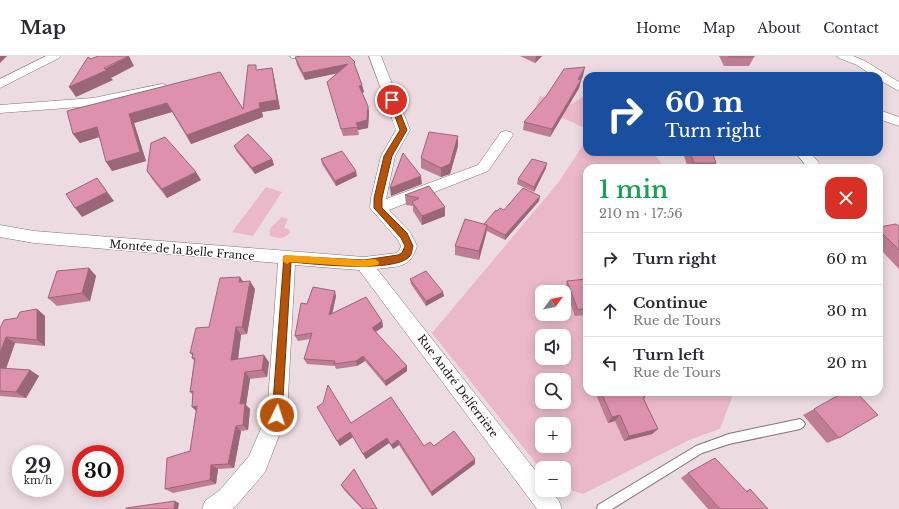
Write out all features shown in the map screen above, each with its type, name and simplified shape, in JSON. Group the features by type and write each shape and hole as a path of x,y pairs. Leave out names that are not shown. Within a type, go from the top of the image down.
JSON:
{"street":[{"path":"0,84 55,56"},
{"path":"375,56 403,130 388,156 378,198 378,208 483,168 506,135"},
{"path":"843,56 861,63 875,72"},
{"path":"883,77 899,87"},
{"path":"0,109 93,102 176,85"},
{"path":"883,116 899,122"},
{"path":"806,156 812,164"},
{"name":"Montée de la Belle France","path":"0,231 34,237 364,264 400,258 406,255 409,246 404,236 378,208"},
{"path":"213,509 228,498 257,464 277,415 287,258"},
{"name":"Rue André Delferrière","path":"364,264 552,509"}],"lane":[{"path":"602,509 699,449 729,439 800,424"}],"shaded area":[{"path":"540,96 572,104 583,96 583,127 536,106"},
{"path":"583,145 583,156 656,156 662,164 583,164 583,396 732,396 720,429 689,440 583,494 571,490 571,461 535,461 535,462 432,333 558,183"},
{"path":"266,187 282,192 253,236 232,232"},
{"path":"281,217 288,219 284,228 289,229 290,233 283,238 270,236 271,227"}],"building":[{"path":"98,56 129,56 104,68 107,70 69,87 88,57 91,59"},
{"path":"349,56 355,62 354,63 362,85 359,86 368,106 367,120 356,123 358,127 341,129 327,82 348,64 303,73 295,57"},
{"path":"754,56 754,57 729,57"},
{"path":"248,65 256,65 256,70 272,68 277,100 259,103 260,108 187,135 167,103 129,114 140,152 106,162 97,127 73,134 67,111 220,72 243,109"},
{"path":"585,67 578,79 581,80 552,129 524,122 547,95 564,69"},
{"path":"429,132 458,136 450,164 441,168 421,158"},
{"path":"248,134 272,159 252,168 234,146"},
{"path":"165,137 196,172 162,189 147,171 151,143"},
{"path":"342,151 356,171 335,181 321,159"},
{"path":"403,153 421,176 390,188"},
{"path":"691,156 713,156 716,163 694,163"},
{"path":"532,159 547,163 534,187 518,179"},
{"path":"97,178 107,192 75,208 66,194"},
{"path":"429,186 445,207 422,216 412,202 419,198 405,195"},
{"path":"523,188 540,196 505,235 484,224 496,210 497,211 500,208 504,210"},
{"path":"465,219 487,225 479,251 455,246"},
{"path":"896,224 899,226 899,250 883,234 883,226"},
{"path":"89,268 82,293 48,298 57,271"},
{"path":"426,271 443,292 426,301 410,279"},
{"path":"240,277 239,282 250,281 242,327 236,327 231,360 264,355 262,370 245,372 240,404 245,403 243,425 236,426 228,464 211,465 210,480 165,489 167,458 190,451 197,406 192,407 193,391 190,392 195,358 192,358 193,353 190,353 196,328 209,327 220,278"},
{"path":"583,279 583,309 578,310 571,292 571,285 569,285 567,281"},
{"path":"313,287 335,291 329,315 366,297 382,321 372,328 407,366 385,381 363,356 356,361 334,364 335,361 304,359 312,333 295,336 301,303 307,304"},
{"path":"37,309 37,340 6,337 0,353 0,328 4,320 17,318 20,312"},
{"path":"0,368 30,370 16,392 0,391"},
{"path":"328,385 351,423 391,397 424,446 430,442 434,446 454,431 475,459 431,492 398,440 391,445 387,438 363,454 350,432 337,441 317,407 323,403"},
{"path":"603,396 644,396 643,398 658,429 629,436 620,415 612,417"},
{"path":"837,396 860,396 878,415 839,438 814,409"},
{"path":"715,458 747,492 750,489 768,509 720,509 688,473"},
{"path":"354,469 377,509 363,509 341,485"},
{"path":"175,501 174,509 126,509 126,508"}],"slow traffic":[{"path":"287,261 287,258 364,264 375,262"}],"route":[{"path":"277,415 287,258 364,264 400,258 406,255 409,246 404,236 378,208 378,198 388,156 403,130 392,100"}]}
